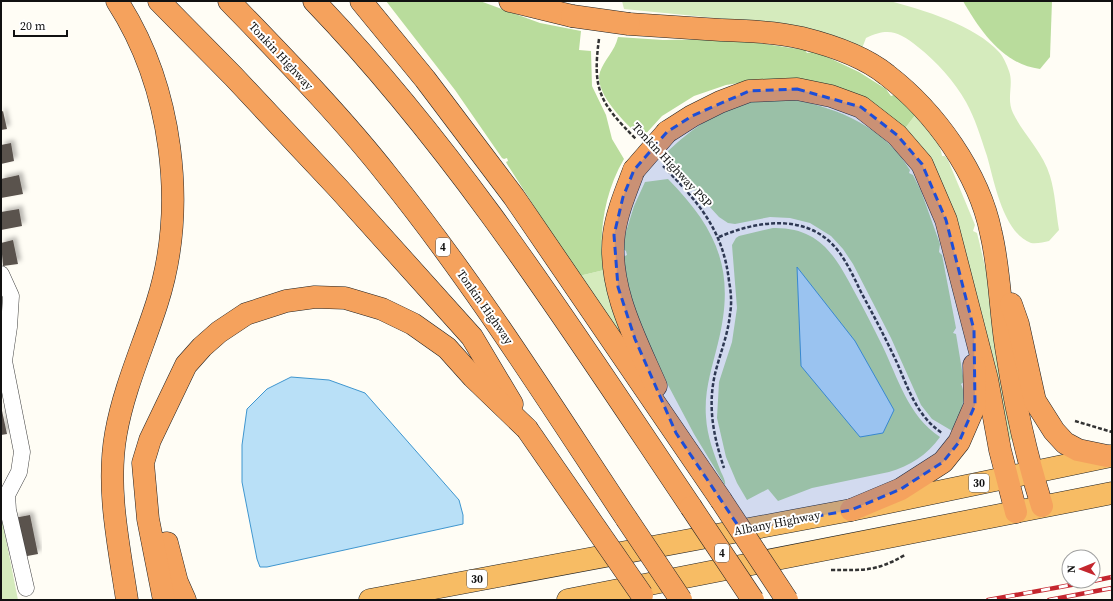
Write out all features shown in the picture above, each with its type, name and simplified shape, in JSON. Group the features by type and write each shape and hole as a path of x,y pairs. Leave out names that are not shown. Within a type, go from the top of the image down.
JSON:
{"highway":[{"path":"117,1 128,18 150,67 164,113 171,168 172,225 167,265 157,302 127,387 116,433 112,462 113,491 127,600"},
{"path":"159,1 234,77 339,189 472,336 527,430 645,600"},
{"name":"Tonkin Highway","path":"229,1 284,58 387,175 446,251 680,600"},
{"name":"4","path":"314,1 361,50 486,207 691,507 752,600"},
{"path":"361,1 425,79 514,197 676,433 787,600"},
{"path":"510,1 572,16 629,24 755,32 802,38 846,51 886,73 914,97 954,147 977,188 991,231 997,261 1006,347 1031,472 1042,506"},
{"path":"676,433 635,339 618,287 614,262 614,234 623,197 634,170 667,132 713,105 749,91 797,89 831,96 860,107 897,135 922,164 946,220 987,379 1000,450 1016,512"},
{"path":"997,261 1018,324 1035,401 1054,431 1065,443 1078,450 1110,456"},
{"path":"164,600 148,519 143,463 150,440 186,365 202,346 219,332 246,314 263,307 286,301 315,297 345,298 382,309 413,324 447,348 473,377 527,430"},
{"path":"851,510 901,489 943,462 959,442 975,405 974,330"},
{"path":"162,417 157,464 160,517 177,582 185,600"},
{"name":"Albany Highway","path":"370,600 851,510 1110,456"},
{"path":"568,600 1112,493"},
{"path":"116,600 120,552"}],"street":[{"path":"1,274 11,296 9,327 4,360 22,452 19,472 7,495 8,510 26,588"}],"path":[{"name":"Tonkin Highway PSP","path":"599,34 596,69 600,93 615,118 642,145"},
{"name":"Tonkin Highway PSP","path":"658,161 701,207 719,237 727,267 731,305 727,333 714,381 711,406 714,436 727,475"},
{"path":"719,237 748,227 782,222 810,229 826,240 839,252 850,271 890,347 917,407 928,422 946,435"},
{"path":"1075,421 1112,432"}],"highlighted area":[{"path":"797,89 861,107 897,135 922,164 946,220 974,330 975,405 959,442 943,462 901,489 851,510 741,530 676,433 635,339 618,287 614,235 623,197 634,170 667,132 692,116 749,91"}],"green space":[{"path":"386,1 480,1 540,23 581,31 579,50 591,51 592,86 606,115 612,139 624,159 613,182 606,206 602,230 602,265 604,270 579,276 507,164 507,158 502,158 455,90"},
{"path":"622,1 889,1 948,20 977,34 1000,54 1006,63 1011,81 1011,108 1017,121 1038,151 1047,167 1053,189 1059,230 1049,241 1031,243 1021,237 1013,229 1001,205 980,135 966,102 951,80 938,65 918,47 905,38 888,32 874,35 866,38 861,51 735,20 624,9"},
{"path":"963,1 1052,1 1050,57 1040,69 1015,61 1004,54 985,35"},
{"path":"618,37 663,40 733,39 805,50 807,53 812,52 823,55 859,72 886,89 891,96 894,95 916,114 903,131 783,79 766,79 726,85 694,96 662,116 642,138 613,108 602,89 599,80 600,72 617,42"},
{"path":"762,100 794,100 828,108 860,122 888,142 900,155 910,170 909,173 913,175 921,191 940,244 939,252 942,255 956,328 953,333 956,334 964,382 961,384 964,396 963,404 959,417 957,417 954,432 932,419 921,405 891,338 853,264 843,249 831,236 810,223 790,218 770,217 735,224 728,223 719,217 687,182 661,158 693,130 717,114 730,108"},
{"path":"916,114 936,140 942,156 945,156 948,160 975,225 973,231 977,233 992,296 1014,439 1006,441 989,367 903,131"},
{"path":"668,179 685,198 711,234 723,273 725,294 723,317 709,379 706,407 709,438 725,485 694,434 668,385 643,333 643,328 640,327 631,303 623,257 627,255 626,251 623,249 625,235 634,206 645,182"},
{"path":"773,228 802,232 814,238 832,255 840,266 865,311 905,396 920,418 940,437 930,449 918,459 897,470 812,488 778,501 768,489 747,500 737,483 726,457 717,418 719,382 732,342 737,308 732,245 739,236"},
{"path":"604,270 610,304 626,344 579,276"},
{"path":"1,514 18,600 1,600"}],"water":[{"path":"797,267 855,341 894,410 883,433 860,437 801,366"},
{"path":"291,377 329,380 365,393 459,500 463,515 463,524 267,567 260,567 257,559 242,482 242,445 247,409 267,389"}],"building":[{"path":"3,111 7,129 1,130 1,112"},
{"path":"11,143 14,161 1,164 1,145"},
{"path":"19,175 23,194 1,198 1,179"},
{"path":"19,209 22,226 1,230 1,212"},
{"path":"13,240 18,264 3,266 1,243"},
{"path":"1,406 7,434 1,435"},
{"path":"30,515 38,554 22,557 14,518"}],"railway":[{"path":"1101,579 1112,577"},
{"path":"988,600 1061,587"},
{"path":"1049,600 1112,588"}]}
